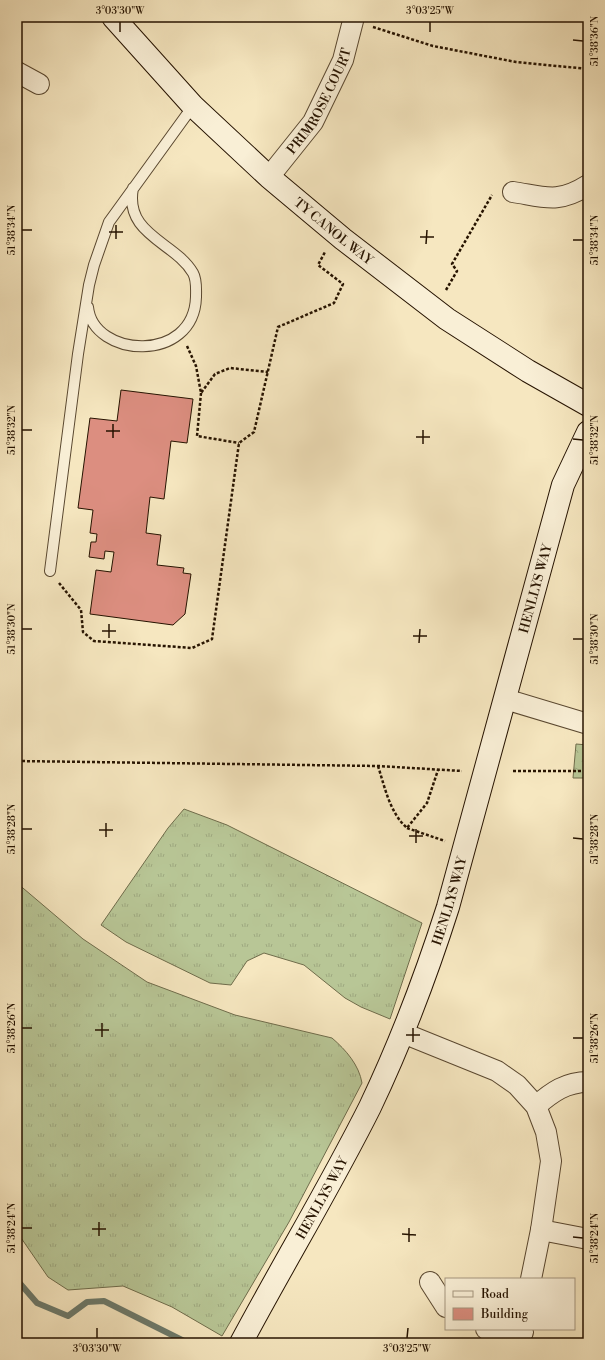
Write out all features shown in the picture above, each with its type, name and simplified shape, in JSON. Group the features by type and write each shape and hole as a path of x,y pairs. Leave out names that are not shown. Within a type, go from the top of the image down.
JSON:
{"street":[{"name":"TY CANOL WAY","path":"113,17 192,106 269,177 334,232 434,309 528,371 588,405"},
{"name":"PRIMROSE COURT","path":"269,177 313,122 343,60 354,19"},
{"path":"17,72 39,84"},
{"path":"513,192 558,199 575,194 588,185"},
{"name":"HENLLYS WAY","path":"241,1343 348,1148 403,1033 432,959 465,848 563,485 588,432"},
{"path":"505,699 588,724"},
{"path":"403,1033 497,1070 517,1084 536,1106 546,1132 551,1161 541,1230 531,1278"},
{"path":"536,1106 555,1090 576,1082 588,1082"},
{"path":"541,1230 588,1239"},
{"path":"430,1282 445,1305"},
{"path":"492,1330 523,1335"}],"lane":[{"path":"50,571 78,354 89,285 94,265 109,222 192,106"},
{"path":"87,301 88,314 100,331 118,342 143,348 157,346 168,342 180,333 194,312 196,299 194,274 186,265 149,234 140,224 132,196 134,188"}],"path":[{"path":"354,19 433,46 516,62 588,69"},
{"path":"434,309 457,271 452,264 493,194 513,192"},
{"path":"180,333 196,366 201,393 197,436 239,443 254,432 278,326 334,303 343,284 318,265 334,232"},
{"path":"201,393 215,374 230,368 268,372"},
{"path":"50,571 81,610 84,632 94,641 192,648 212,639 239,443"},
{"path":"17,761 378,766 469,771"},
{"path":"378,766 387,794 398,820 407,828 465,848"},
{"path":"407,828 427,803 438,770"},
{"path":"513,771 588,771"}],"green space":[{"path":"576,744 588,745 588,778 573,778"},
{"path":"184,809 227,825 422,923 390,1019 361,1007 345,998 304,965 264,953 247,961 231,985 210,983 126,942 101,925 168,828"},
{"path":"17,883 83,939 147,982 235,1015 332,1038 347,1053 358,1070 362,1083 289,1222 222,1336 172,1307 123,1286 68,1290 48,1277 17,1232"}],"building":[{"path":"121,390 193,399 187,443 171,441 164,499 150,497 146,533 161,535 157,565 184,568 183,573 191,574 185,614 173,625 90,614 96,570 111,572 114,552 105,551 104,559 89,557 91,542 96,542 97,534 90,533 93,510 78,508 90,418 117,421"}],"waterway":[{"path":"17,1280 37,1303 68,1316 87,1302 104,1301 188,1343"}]}
